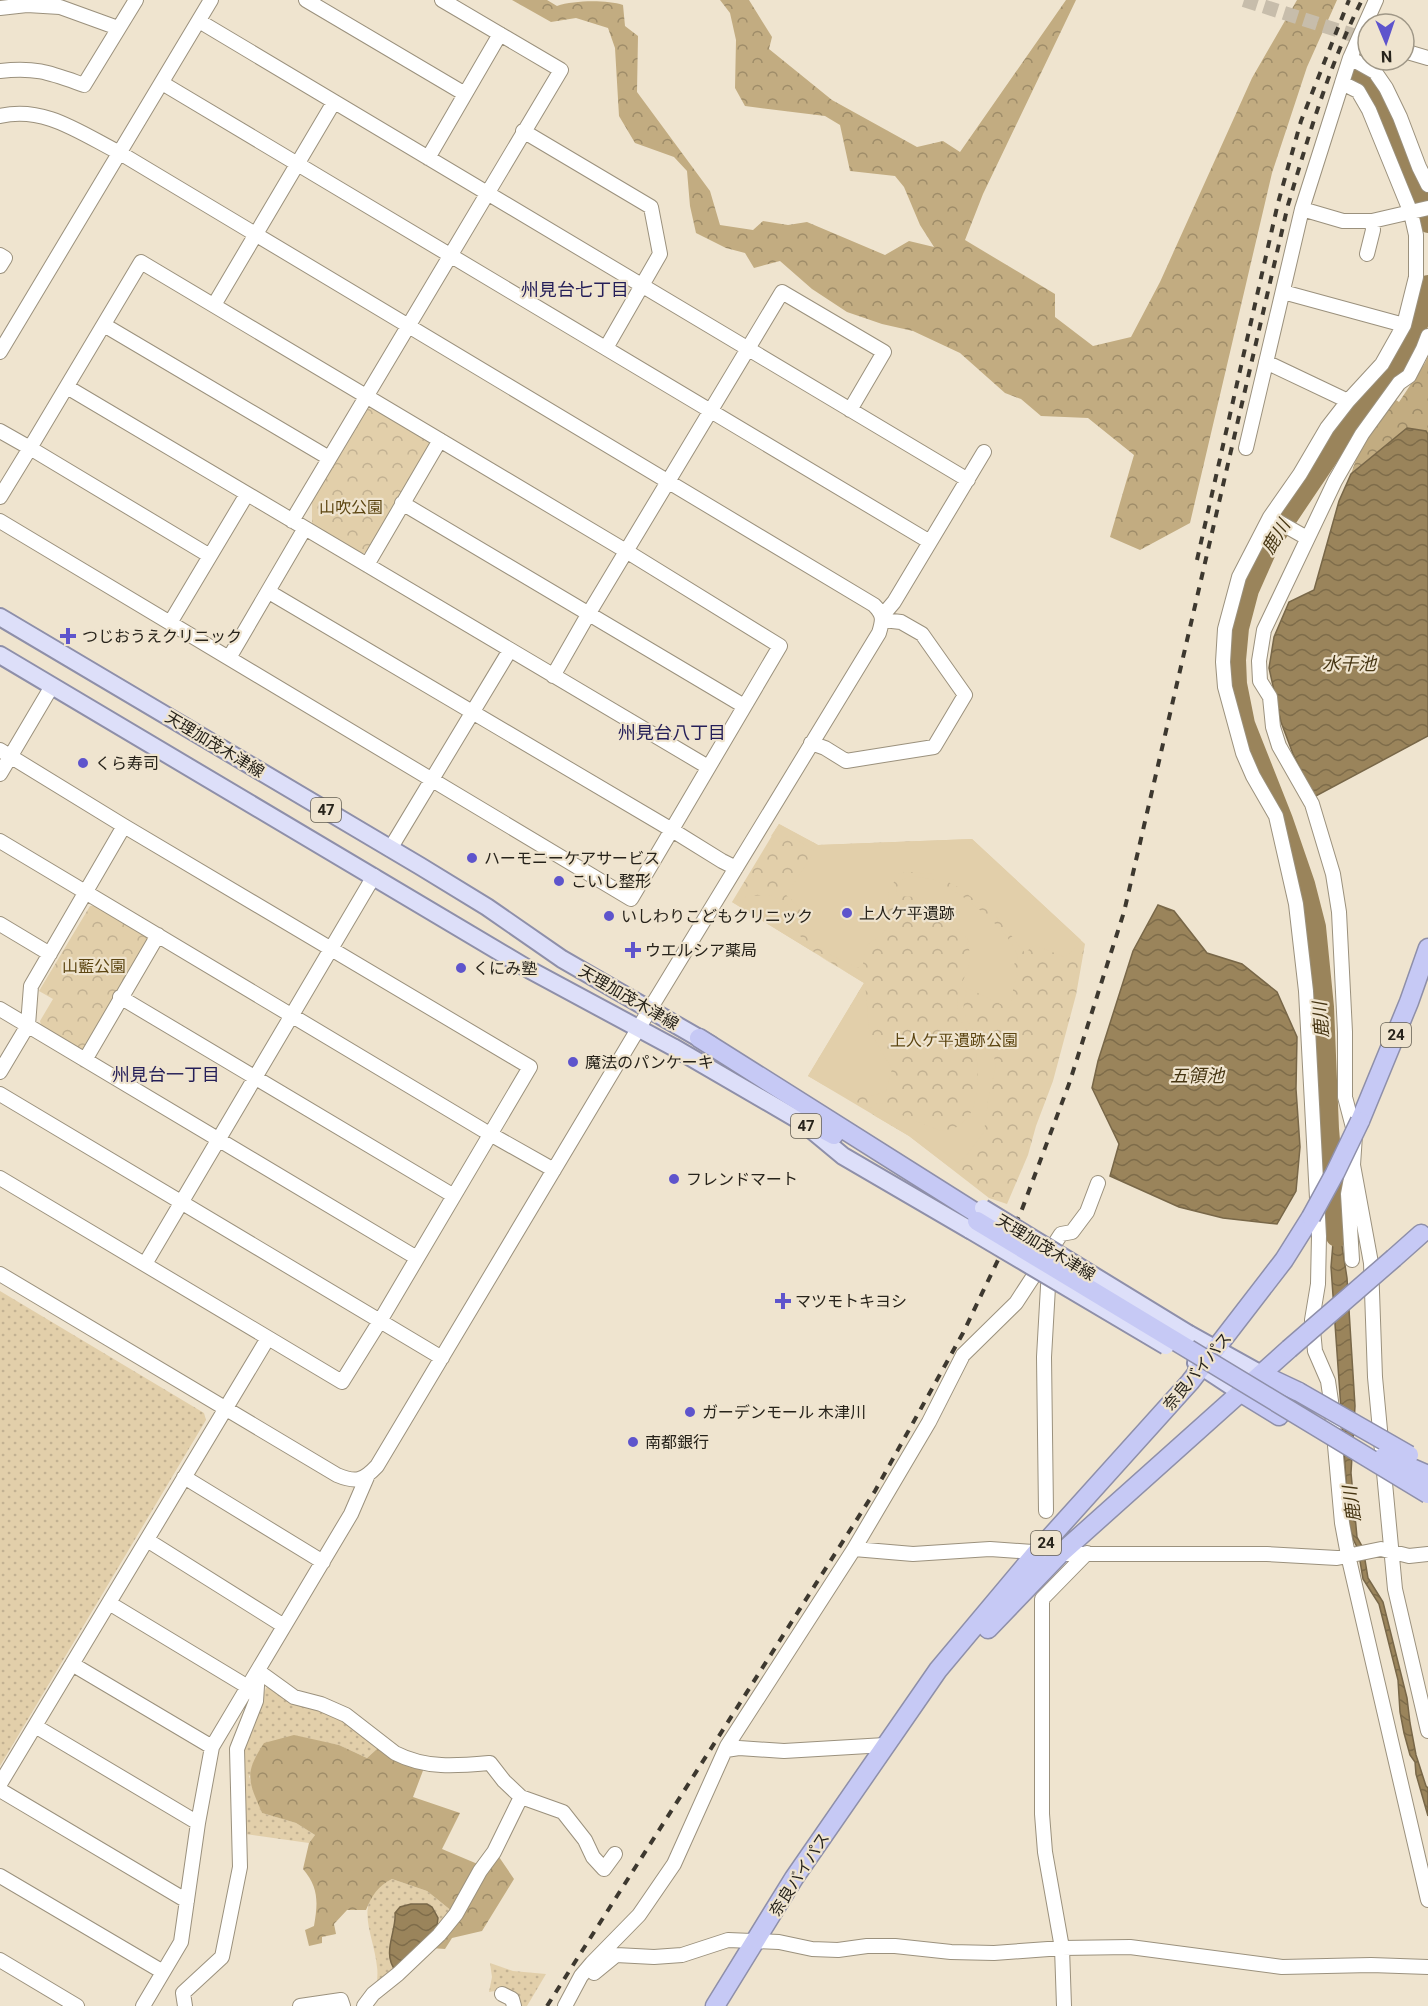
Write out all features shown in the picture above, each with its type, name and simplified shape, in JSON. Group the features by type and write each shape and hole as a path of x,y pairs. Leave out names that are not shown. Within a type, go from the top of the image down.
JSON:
{"highway":[{"name":"奈良バイパス","path":"715,2006 794,1878 938,1670 1036,1553 1217,1350 1284,1260 1311,1217 1360,1121 1409,1002 1428,948"},
{"path":"699,1038 977,1219 1428,1494"},
{"path":"802,1122 823,1129 1388,1458 1428,1475"},
{"name":"奈良バイパス","path":"885,1745 914,1717 997,1618 1060,1554 1240,1392 1421,1234"},
{"path":"1261,1374 1299,1392 1393,1447 1428,1463"},
{"path":"1240,1392 1392,1484 1428,1509"}],"main road":[{"name":"天理加茂木津線","path":"0,617 487,907 562,959 699,1038"},
{"name":"天理加茂木津線","path":"0,655 530,970 638,1028 802,1122"},
{"name":"天理加茂木津線","path":"977,1219 1261,1374"},
{"name":"天理加茂木津線","path":"977,1219 1240,1392"}],"street":[{"path":"0,71 27,68 47,72 84,85 136,0"},
{"path":"0,352 211,0"},
{"path":"306,0 465,94"},
{"path":"292,521 561,70 442,0"},
{"path":"1246,448 1302,209 1350,58 1376,0"},
{"path":"0,8 62,3 118,28"},
{"path":"199,21 968,480"},
{"path":"428,158 500,34"},
{"path":"1350,58 1375,72 1386,88 1428,185"},
{"path":"162,83 930,542"},
{"path":"1342,83 1358,91 1419,210 1416,235 1416,277 1404,324 1382,364 1327,428 1270,517 1239,577 1229,607 1225,629 1225,687 1243,753 1253,776 1276,816 1296,904 1306,991 1319,1236 1318,1284 1312,1320 1315,1351 1328,1382 1331,1401 1342,1523 1428,1900"},
{"path":"213,305 334,102"},
{"path":"0,116 23,112 47,117 120,153 408,325 874,605 883,618 901,622 922,634 965,695 933,747 846,761 812,743"},
{"path":"524,131 651,207 660,254 606,348"},
{"path":"1302,209 1343,221 1372,221 1419,210"},
{"path":"1367,254 1373,230 1372,221"},
{"path":"0,255 5,258 0,266"},
{"path":"0,497 141,262 626,551 780,646 631,899 0,521"},
{"path":"553,676 782,292 884,352 850,410"},
{"path":"1282,292 1404,324"},
{"path":"104,325 329,458"},
{"path":"1352,1260 1348,1194 1355,1135 1345,1097 1341,938 1333,874 1318,832 1312,804 1279,746 1273,727 1270,697 1260,681 1259,661 1264,630 1335,481 1362,434 1399,383 1408,375 1428,336"},
{"path":"1266,362 1348,401"},
{"path":"67,387 708,767"},
{"path":"0,431 210,556"},
{"path":"367,565 440,440"},
{"path":"143,2006 181,1942 198,1823 212,1747 355,1508 367,1477 377,1466 638,1028 879,633 883,618 984,452"},
{"path":"170,623 247,494"},
{"path":"402,503 744,706"},
{"path":"1270,517 1307,538"},
{"path":"229,658 305,528"},
{"path":"269,592 736,868"},
{"path":"390,849 510,650"},
{"path":"0,774 5,753 52,686"},
{"path":"0,1178 342,1382 530,1066 5,753"},
{"path":"0,1072 28,1025 31,986 124,826"},
{"path":"0,841 554,1170"},
{"path":"145,1264 374,876"},
{"path":"0,924 50,954"},
{"path":"85,1060 158,936"},
{"path":"120,997 454,1196"},
{"path":"0,1009 417,1258"},
{"path":"0,1094 442,1358"},
{"path":"1353,1165 1371,1263 1387,1550 1428,1731"},
{"path":"565,2006 592,1963 639,1915 674,1864 727,1746 854,1549 929,1422 963,1355 1016,1303 1061,1234 1072,1232 1088,1212 1098,1183"},
{"path":"1045,1259 1050,1272 1044,1357 1046,1511"},
{"path":"0,1274 337,1475 356,1480 367,1477"},
{"path":"0,1784 268,1338"},
{"path":"184,1478 323,1562"},
{"path":"147,1540 284,1626"},
{"path":"854,1549 903,1554 990,1549 1060,1554 1267,1554 1336,1558 1387,1550 1409,1556 1428,1554"},
{"path":"1064,2006 1062,1948 1045,1852 1042,1815 1042,1599 1087,1553"},
{"path":"109,1603 248,1687"},
{"path":"72,1664 212,1747"},
{"path":"258,1671 294,1697 321,1704 346,1715 395,1754 404,1758 453,1767 490,1763 521,1797 563,1812 585,1840 593,1857 604,1869 615,1854"},
{"path":"185,2006 183,1993 222,1957 240,1867 237,1749 256,1701 258,1671"},
{"path":"35,1726 198,1823"},
{"path":"726,1750 739,1748 784,1751 885,1745"},
{"path":"0,1790 187,1901"},
{"path":"364,2006 373,1994 439,1935 456,1914 480,1871 494,1852 521,1797"},
{"path":"0,1876 163,1972"},
{"path":"574,1990 616,1955 654,1957 682,1955 728,1940 779,1942 821,1949 895,1946 951,1952 994,1953 1062,1948 1130,1947 1282,1967 1371,1965 1428,1967"},
{"path":"0,1960 77,2006"},
{"path":"502,1994 512,1999 514,2006"},
{"path":"300,2006 341,2000 343,2006"}],"green space":[{"path":"512,0 547,0 557,6 591,1 623,5 625,26 638,36 637,92 710,191 720,225 753,230 763,221 788,225 807,222 885,255 909,241 934,247 920,225 904,187 895,176 850,171 840,125 825,116 745,106 735,88 736,40 730,13 720,0 749,0 772,37 769,49 832,100 917,147 943,141 960,152 1066,0 1076,0 983,194 965,240 1055,294 1055,317 1093,346 1131,337 1160,282 1252,78 1297,0 1337,0 1307,67 1272,173 1190,523 1140,550 1110,537 1134,455 1088,418 1041,416 1021,399 1005,393 960,353 913,331 882,324 847,312 812,289 780,261 754,268 745,253 726,248 696,233 690,206 687,171 674,157 635,143 619,116 615,48 608,28 576,18 551,22"},
{"path":"1428,356 1428,434 1425,431 1374,456 1351,474 1361,445 1393,398 1399,402"},
{"name":"山吹公園","path":"375,407 428,440 430,446 367,552 360,554 312,526 312,502 368,409"},
{"name":"上人ケ平遺跡公園","path":"779,824 818,845 972,839 1085,944 1076,995 1053,1081 1028,1155 1007,1204 989,1198 909,1136 808,1076 864,983 732,902"},
{"path":"779,824 818,845 972,839 1081,940 1065,957 1034,945 1025,953 996,916 958,887 932,874 908,872 898,874 889,892 887,928 878,938 868,944 863,965 858,968 822,949 810,938 802,914 786,895 815,851 788,835 782,843 771,836"},
{"path":"910,876 934,880 957,893 984,914 1008,938 1015,949 1018,960 1014,964 1018,976 1009,1008 961,985 970,959 966,943 969,941 959,929 956,931 936,911 935,904 929,905 916,897 898,896 896,893 899,884"},
{"path":"771,895 792,909 802,940 817,954 732,902 748,896"},
{"name":"山藍公園","path":"97,905 146,934 148,941 85,1048 78,1050 42,1029 40,1021 53,999 39,991 90,906"},
{"path":"839,967 865,982 869,1030 892,1069 886,1091 874,1095 854,1097 845,1095 808,1076 864,983"},
{"path":"960,987 967,992 964,1001 966,1019 994,1057 996,1065 984,1132 966,1156 951,1168 909,1136 869,1110 879,1103 888,1104 899,1114 941,1131 953,1129 969,1115 974,1106 978,1073 974,1042 958,1012"},
{"path":"0,1291 204,1413 206,1420 0,1766"},
{"path":"272,1686 343,1720 378,1748 367,1758 339,1745 318,1741 249,1776 262,1813 296,1823 315,1835 309,1843 245,1834 243,1745 266,1688"},
{"path":"294,1735 339,1745 367,1758 378,1748 424,1768 413,1797 460,1813 442,1849 480,1865 453,1912 427,1891 392,1879 376,1892 366,1910 347,1910 334,1924 336,1934 322,1937 322,1943 309,1946 305,1930 314,1926 316,1896 315,1889 303,1869 309,1843 315,1835 296,1823 262,1813 250,1777 253,1762 264,1743"},
{"path":"497,1854 514,1879 482,1931 452,1938 445,1949 431,1948"},
{"path":"392,1879 427,1891 453,1912 436,1933 435,1912 429,1904 405,1906 399,1912 394,1928 396,1971 377,1986 377,1969 369,1930 368,1907 379,1887"},
{"path":"490,1963 513,1971 546,1974 527,2006 517,2006 501,1990 489,1992 492,1977"}],"water":[{"name":"水干池","path":"1407,428 1426,431 1428,434 1428,736 1314,797 1293,754 1281,722 1269,668 1274,637 1289,602 1314,590 1339,501 1351,474"},
{"name":"五領池","path":"1158,905 1174,911 1207,953 1242,964 1277,992 1297,1037 1296,1089 1300,1147 1296,1191 1277,1224 1223,1218 1179,1207 1110,1176 1119,1144 1092,1088 1098,1061 1133,951"},
{"path":"1336,1207 1347,1278 1355,1406 1351,1473 1357,1537 1363,1548 1368,1578 1383,1602 1407,1698 1416,1755 1428,1788 1428,1816 1416,1774 1415,1762 1410,1755 1404,1733 1398,1680 1379,1604 1363,1579 1358,1549 1349,1523 1331,1267"},
{"path":"427,1904 432,1907 438,1918 436,1933 396,1971 390,1957 395,1913 400,1907"}],"waterway":[{"name":"鹿川","path":"1357,74 1373,85 1422,200 1428,222"},
{"name":"鹿川","path":"1337,1236 1328,1129 1323,1007 1315,927 1304,884 1282,820 1244,724 1236,684 1235,660 1238,628 1248,590 1268,545 1340,438 1397,367 1423,309 1428,286"}],"tunnel":[{"path":"1244,0 1356,36"}],"railway":[{"path":"1197,560 1278,203 1301,121 1349,0"},
{"path":"547,2006 875,1491 963,1333 1021,1212 1069,1084 1124,912 1288,205 1339,50 1362,0"}],"place":[{"name":"つじおうえクリニック","path":"68,636"},
{"name":"くら寿司","path":"83,763"},
{"name":"ハーモニーケアサービス","path":"472,858"},
{"name":"こいし整形","path":"559,881"},
{"name":"上人ケ平遺跡","path":"847,913"},
{"name":"いしわりこどもクリニック","path":"609,916"},
{"name":"ウエルシア薬局","path":"633,950"},
{"name":"くにみ塾","path":"461,968"},
{"name":"魔法のパンケーキ","path":"573,1062"},
{"name":"フレンドマート","path":"674,1179"},
{"name":"マツモトキヨシ","path":"783,1301"},
{"name":"ガーデンモール 木津川","path":"690,1412"},
{"name":"南都銀行","path":"633,1442"}],"district":[{"name":"州見台七丁目","path":"575,290"},
{"name":"州見台八丁目","path":"672,733"},
{"name":"州見台一丁目","path":"166,1075"}]}
